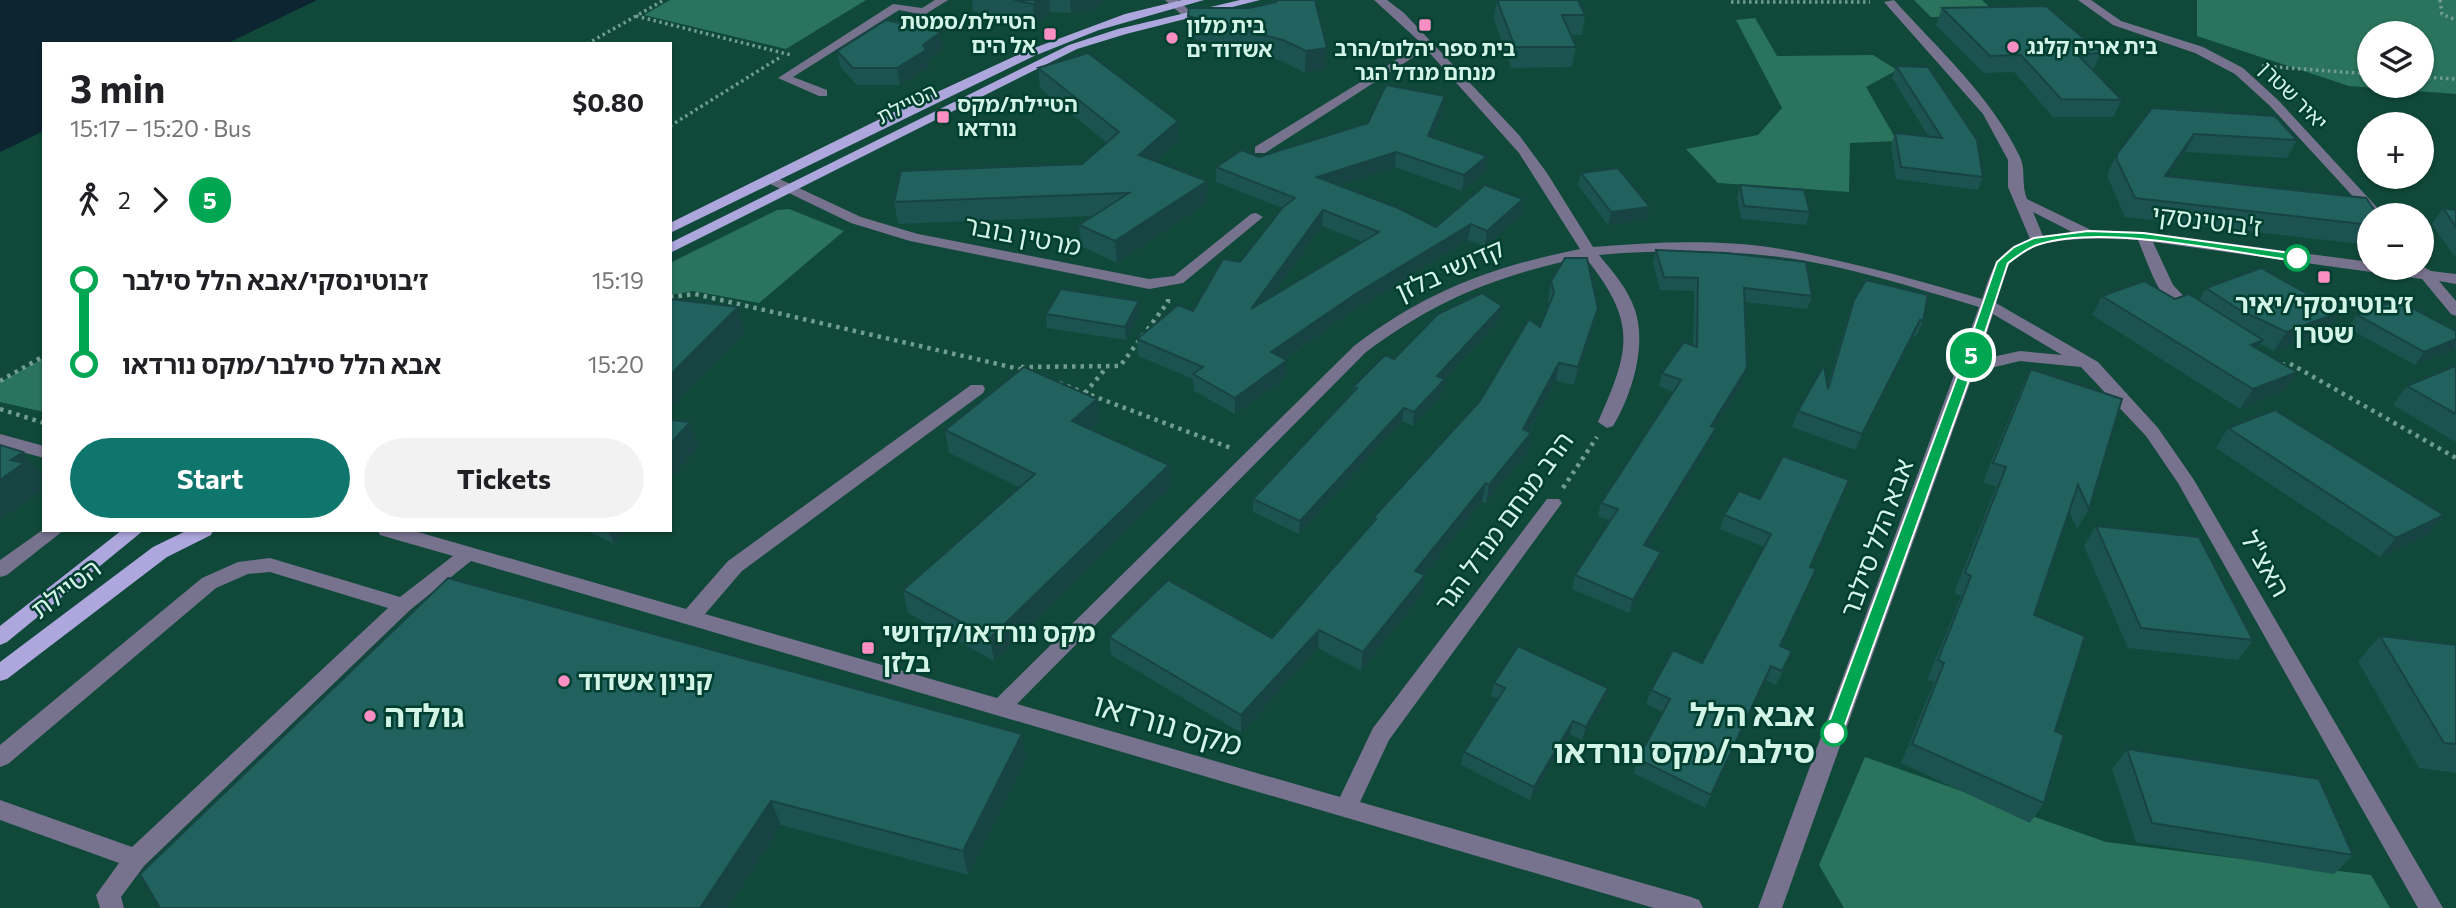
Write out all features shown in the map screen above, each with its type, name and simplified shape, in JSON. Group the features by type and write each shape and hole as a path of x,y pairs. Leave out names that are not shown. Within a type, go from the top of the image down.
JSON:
{"main road":[{"name":"הטיילת","path":"672,228 1062,38 1174,2 1198,0"},
{"name":"הטיילת","path":"672,247 1073,47 1187,14 1254,0"},
{"name":"הטיילת","path":"0,637 132,532"},
{"name":"הטיילת","path":"0,673 150,559 200,532"}],"street":[{"path":"823,93 785,78 897,6 924,12 942,0"},
{"path":"1380,0 1394,6"},
{"name":"יאיר שטרן","path":"2084,0 2117,23 2199,50 2231,66 2274,103 2366,203"},
{"path":"1174,2 1187,14"},
{"path":"1890,2 1988,112 2001,132 2015,160 2015,187 2038,241"},
{"name":"הרב מנחם מנדל הגר","path":"1394,6 1532,160 1589,252 1611,277 1625,302 1630,321 1626,371 1607,422"},
{"path":"1260,150 1397,65 1427,43"},
{"name":"מרטין בובר","path":"771,179 856,220 915,238 1124,281 1166,283"},
{"path":"2023,202 2088,234"},
{"path":"1166,283 1178,280 1256,217"},
{"name":"ז'בוטינסקי","path":"2038,241 2088,234 2143,236 2357,266"},
{"path":"2143,236 2164,287 2175,301 2205,321"},
{"name":"אבא הלל סילבר","path":"1770,908 1967,369 2003,262 2018,250 2038,241"},
{"name":"קדושי בלזן","path":"999,709 1360,349 1400,319 1438,298 1497,274 1589,252 1684,247 1772,252 1878,273 1988,305"},
{"name":"ז'בוטינסקי","path":"2434,274 2456,279"},
{"path":"2430,280 2456,311"},
{"name":"האצ\"ל","path":"1988,305 2092,366 2152,432 2185,480 2431,908"},
{"path":"1967,369 2004,356 2025,353 2092,366"},
{"path":"690,618 735,566 977,389"},
{"path":"0,440 42,451"},
{"name":"הרב מנחם מנדל הגר","path":"1346,810 1361,772 1381,734 1553,503"},
{"path":"0,570 52,532"},
{"name":"מקס נורדאו","path":"394,532 1691,908"},
{"path":"112,908 108,895 136,859 403,605 468,554"},
{"path":"0,758 209,583 230,571 270,565 403,605"},
{"path":"0,810 136,859"}],"path":[{"path":"590,42 664,0"},
{"path":"2440,0 2442,14 2456,20"},
{"path":"1731,2 1890,2"},
{"path":"636,16 813,60"},
{"path":"672,125 786,53"},
{"path":"2231,66 2289,66 2357,73"},
{"path":"2434,78 2456,79"},
{"path":"1018,367 1120,366 1168,302 1166,283"},
{"path":"672,297 695,294 1018,367 1040,376"},
{"path":"0,381 42,357"},
{"path":"2282,365 2289,363 2456,458"},
{"path":"1085,393 1107,366"},
{"path":"1051,380 1252,456"},
{"path":"0,409 42,422"},
{"name":"הרב מנחם מנדל הגר","path":"1553,503 1607,422"}],"green space":[{"path":"670,0 866,0 786,49 644,15"},
{"path":"1914,0 1982,0 1999,16 1931,17"},
{"path":"2197,0 2456,0 2456,94 2434,92 2434,21 2357,21 2357,87 2197,36"},
{"path":"1755,18 1777,56 1873,55 1897,70 1866,87 1897,141 1850,143 1849,192 1718,183 1686,149 1758,135 1782,108 1736,20"},
{"path":"789,209 844,231 759,303 693,291 672,295 672,262 777,210"},
{"path":"42,359 42,412 0,402 0,382"},
{"path":"1865,757 2106,842 2371,875 2390,908 1844,908 1819,865"}],"water":[{"path":"0,0 317,0 230,42 42,42 42,132 0,152"}],"building":[{"path":"1014,0 1038,0 1033,4"},
{"path":"1277,0 1315,0 1327,48 1306,51 1283,40 1188,16 1189,8 1249,8"},
{"path":"1497,0 1578,0 1585,15 1562,15 1576,47 1515,47"},
{"path":"2046,6 2101,53 2077,54 2122,100 2061,99 2021,55 1990,56 1942,8"},
{"path":"886,20 941,32 923,45 926,50 897,68 853,68 837,51"},
{"path":"1088,53 1178,121 1139,155 1207,181 1115,241 1079,225 1129,193 894,202 901,171 1082,164 1119,132 1038,68"},
{"path":"1896,66 1928,67 1977,140 1983,177 1901,167 1895,133 1942,138"},
{"path":"1386,85 1445,96 1428,136 1487,156 1464,175 1396,152 1317,177 1398,208 1436,227 1485,185 1523,199 1487,231 1471,224 1354,295 1271,352 1287,360 1235,398 1193,374 1203,367 1137,339 1178,305 1193,311 1223,259 1240,262 1283,207 1295,198 1216,167 1242,150 1259,157 1368,123","holes":["1323,210 1379,232 1251,309"]},
{"path":"2152,108 2275,116 2297,140 2194,134 2165,176 2366,198 2370,203 2357,203 2357,224 2135,198 2117,160 2117,154"},
{"path":"1618,168 1650,207 1611,212 1581,173"},
{"path":"1740,185 1804,190 1810,212 1744,206"},
{"path":"2443,208 2456,210 2456,227"},
{"path":"1656,250 1726,253 1806,262 1812,296 1744,288 1747,368 1711,426 1716,428 1644,545 1661,552 1633,600 1575,575 1618,509 1601,503 1681,380 1662,373 1684,342 1697,347 1698,278 1664,277"},
{"path":"1565,258 1587,258 1598,308 1578,367 1559,363 1523,429 1531,433 1489,485 1486,483 1415,571 1425,575 1363,652 1319,630 1241,715 1109,637 1168,580 1272,638 1376,519 1373,518 1480,401 1529,319 1540,327 1554,293 1551,281"},
{"path":"2261,268 2340,312 2286,332 2238,309 2206,288"},
{"path":"1866,280 1928,295 1923,321 1920,320 1862,434 1798,411 1824,365 1828,389 1854,300"},
{"path":"2144,281 2175,299 2189,294 2263,340 2251,345 2297,372 2253,389 2102,296"},
{"path":"1061,289 1139,301 1125,327 1046,314"},
{"path":"1482,293 1502,306 1437,376 1445,379 1414,412 1404,408 1300,521 1253,499 1385,355 1394,359 1438,314"},
{"path":"672,299 738,307 672,373"},
{"path":"2397,300 2456,331 2456,339 2424,352 2357,315"},
{"path":"2456,366 2456,414 2407,386"},
{"path":"1024,367 1097,399 1072,421 1169,465 990,638 903,590 1035,474 945,430"},
{"path":"2031,369 2122,399 2089,509 2078,485 2034,615 2085,636 2055,731 2064,735 2044,803 1912,744 1944,663 1938,660 1971,576 1965,573 2006,467 1993,463"},
{"path":"2275,410 2444,515 2396,538 2228,428"},
{"path":"672,420 690,422 672,442"},
{"path":"0,445 23,452 11,460 24,463 0,480"},
{"path":"1783,456 1849,480 1810,567 1816,569 1780,646 1792,651 1782,671 1771,666 1711,795 1638,759 1670,699 1651,690 1673,650 1702,663 1771,534 1724,515 1739,491 1760,499"},
{"path":"2096,526 2199,537 2253,640 2141,628"},
{"name":"קניון אשדוד","path":"448,578 1022,734 963,851 771,801 700,908 160,908 140,874"},
{"path":"2380,636 2456,645 2456,744 2444,743"},
{"path":"1518,646 1608,688 1586,727 1573,721 1534,787 1464,752 1505,688 1494,683"},
{"path":"2127,749 2319,779 2353,855 2152,823"}],"bus line":[{"name":"5","path":"1834,733 1967,369 2003,262 2018,250 2038,241 2088,234 2143,236 2297,258"}],"place":[{"name":"בית ספר יהלום/הרב מנחם מנדל הגר","path":"1425,25"},
{"name":"הטיילת/סמטת אל הים","path":"1050,34"},
{"name":"בית מלון אשדוד ים","path":"1172,38"},
{"name":"בית אריה קלנג","path":"2013,47"},
{"name":"הטיילת/מקס נורדאו","path":"943,117"},
{"name":"ז׳בוטינסקי/יאיר שטרן","path":"2324,277"},
{"name":"מקס נורדאו/קדושי בלזן","path":"868,648"},
{"name":"קניון אשדוד","path":"564,681"},
{"name":"גולדה","path":"370,716"},
{"name":"אבא הלל סילבר/מקס נורדאו","path":"1834,733"}]}
